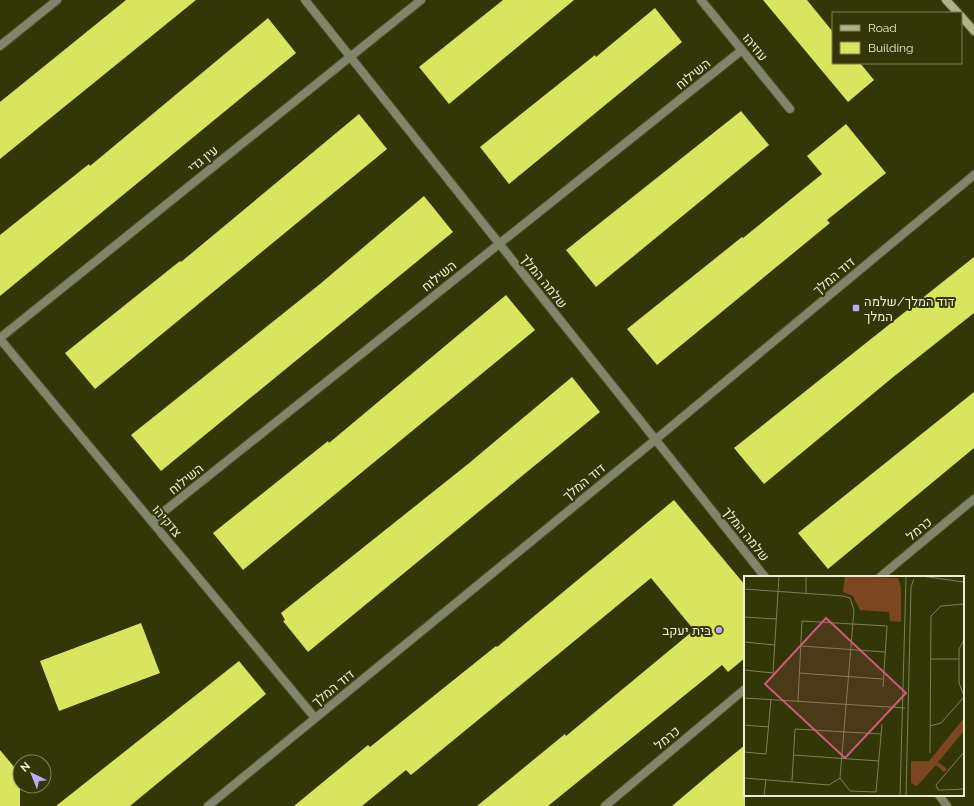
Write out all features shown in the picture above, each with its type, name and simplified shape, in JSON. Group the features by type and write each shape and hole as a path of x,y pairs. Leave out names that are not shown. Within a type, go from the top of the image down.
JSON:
{"main road":[{"path":"946,0 957,12"},
{"path":"962,17 974,31"}],"street":[{"path":"0,46 57,0"},
{"name":"שלמה המלך","path":"305,0 764,576"},
{"name":"עין גדי","path":"0,339 421,0"},
{"name":"עוזיהו","path":"701,0 790,109"},
{"name":"השילוח","path":"152,521 742,50"},
{"name":"דוד המלך","path":"208,806 655,440 974,175"},
{"name":"צדקיהו","path":"0,339 315,718"},
{"name":"כרמל","path":"881,576 974,499"},
{"name":"כרמל","path":"605,806 744,690"},
{"path":"940,796 947,806"}],"building":[{"path":"126,0 196,0 0,159 0,102"},
{"path":"503,0 574,0 449,104 419,67"},
{"path":"763,0 807,0 832,31 832,64 861,64 874,80 848,102"},
{"path":"655,8 682,42 509,184 480,147 595,55 596,57"},
{"path":"268,18 296,53 0,296 0,235 89,164 90,166"},
{"path":"741,111 769,145 596,287 566,250"},
{"path":"359,114 387,149 95,389 65,353 180,261 181,262"},
{"path":"846,124 886,173 827,220 830,223 657,365 627,329 822,174 807,156"},
{"path":"424,196 453,232 161,471 131,435 320,284"},
{"path":"974,257 974,313 892,378 764,484 734,448"},
{"path":"506,295 535,330 243,570 213,533 328,441 329,443"},
{"path":"572,377 600,412 308,652 283,621 285,620 281,613 468,464"},
{"path":"974,392 974,448 828,569 798,533"},
{"path":"674,500 744,584 744,659 728,672 722,665 548,806 477,806 565,734 566,736 694,630 651,578 411,775 406,770 362,806 294,806 368,745 370,747 496,646 497,647"},
{"path":"141,623 160,673 59,711 40,661"},
{"path":"239,661 266,694 130,806 56,806"},
{"path":"744,746 745,806 672,806"},
{"path":"0,750 12,764 12,794 20,794 20,806 0,806"}],"place":[{"name":"דוד המלך/שלמה המלך","path":"856,308"},
{"name":"בית יעקב","path":"719,630"}]}
